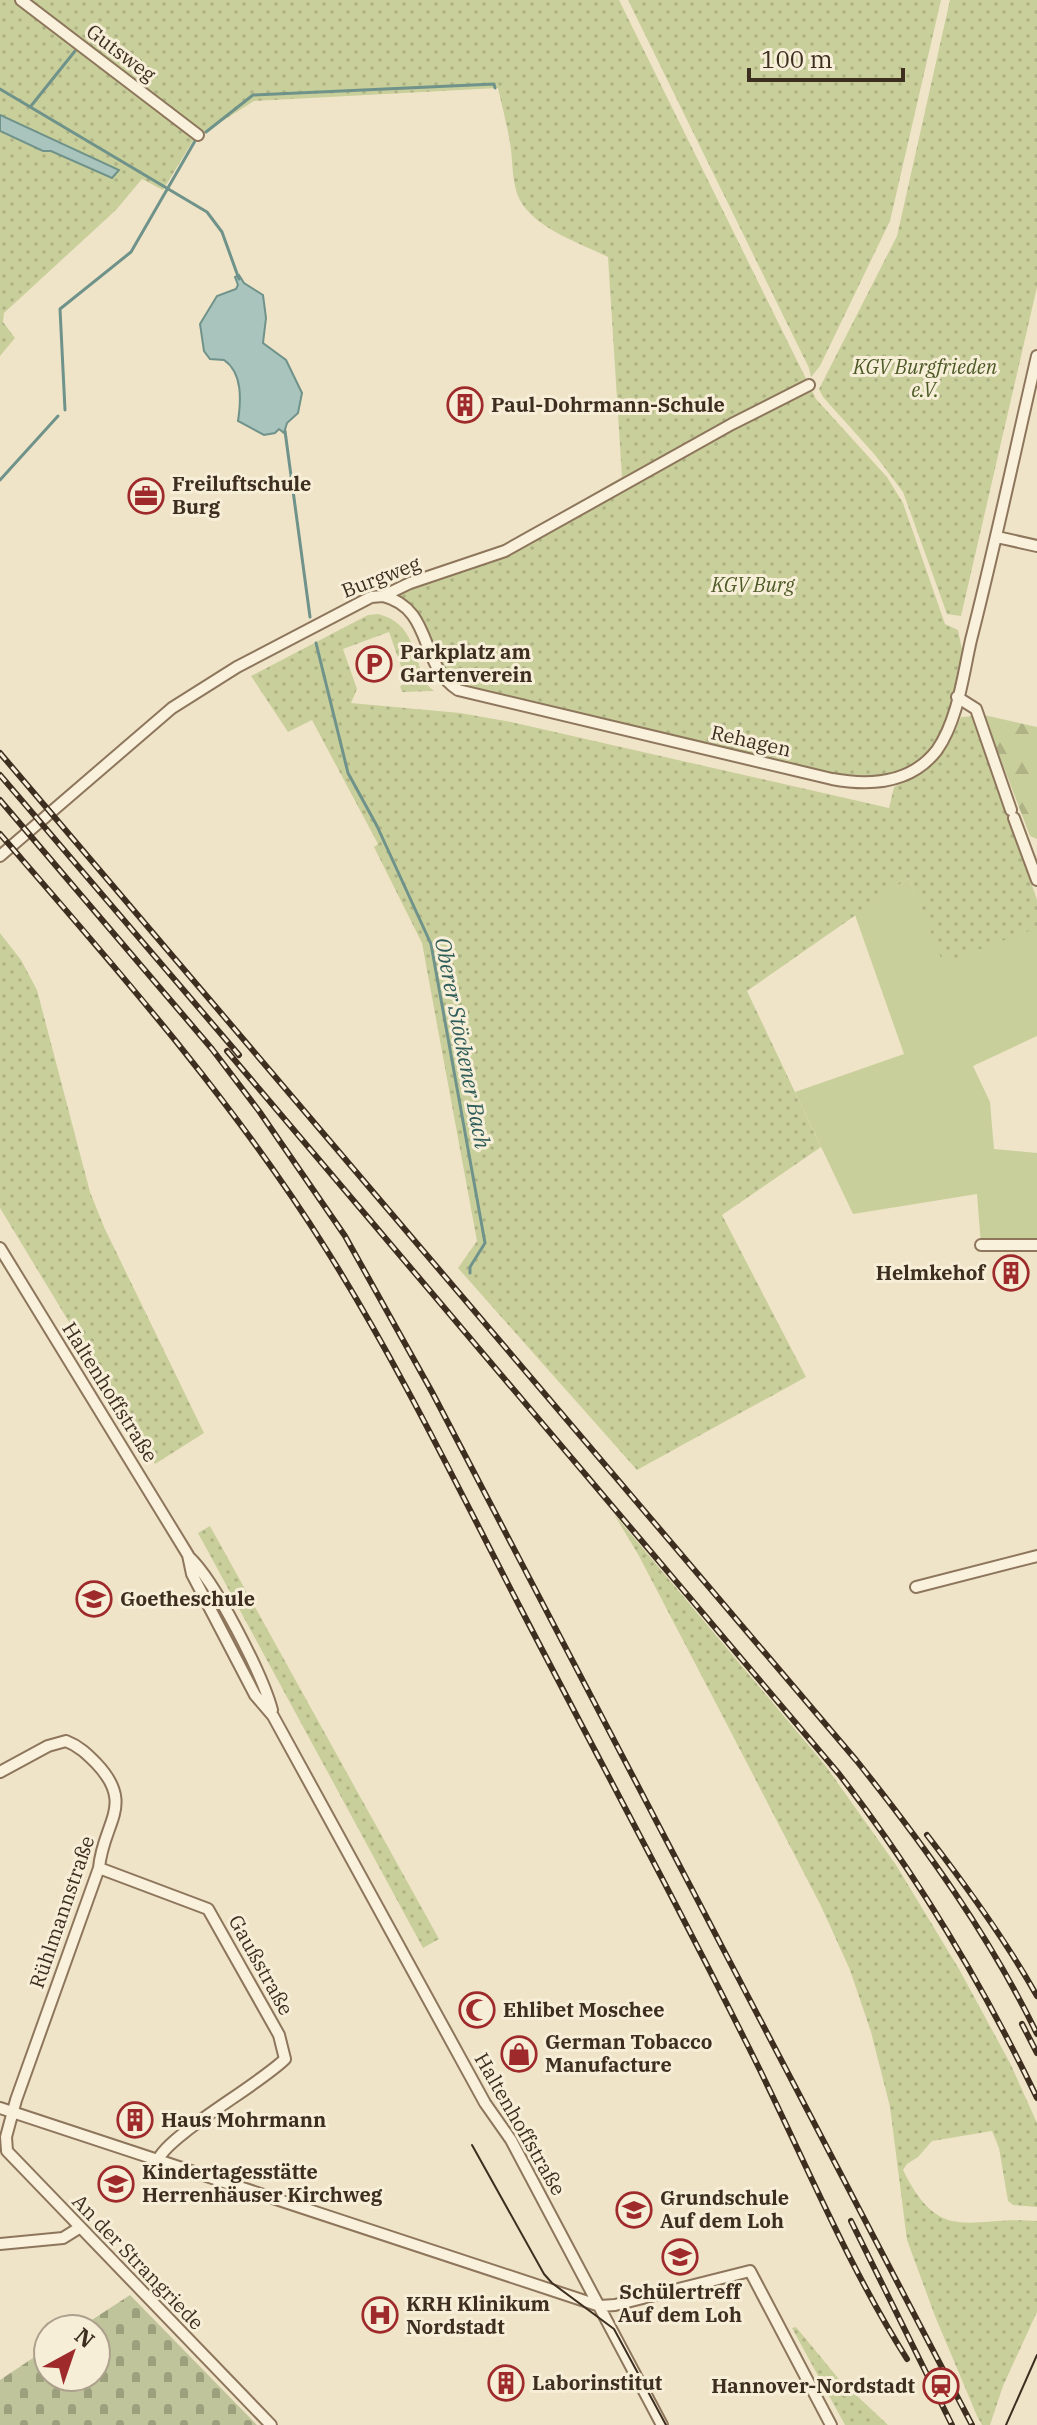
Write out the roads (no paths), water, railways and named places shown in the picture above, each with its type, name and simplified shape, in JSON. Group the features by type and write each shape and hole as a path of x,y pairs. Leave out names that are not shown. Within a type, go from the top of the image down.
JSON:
{"street":[{"name":"Gutsweg","path":"21,0 198,135"},
{"name":"Rehagen","path":"383,596 403,603 416,617 433,665 447,683 458,690 481,698 855,783 894,779 925,761 944,738 997,537 1037,356"},
{"name":"Burgweg","path":"0,856 132,739 197,690 371,597 383,596 410,583 505,551 732,424 809,385"},
{"path":"997,537 1037,546"},
{"path":"957,697 976,709 1037,880"},
{"path":"981,1245 1037,1245"},
{"name":"Haltenhoffstraße","path":"0,1248 188,1555 192,1574 255,1695 273,1716 485,2103 511,2140 662,2425"},
{"path":"916,1587 1037,1556"},
{"name":"Rühlmannstraße","path":"0,1772 48,1746 66,1741 84,1751 108,1776 115,1788 116,1806 99,1868 13,2112"},
{"name":"Gaußstraße","path":"99,1868 208,1909 279,2035 285,2059 271,2073 161,2151 158,2160"},
{"path":"0,2108 600,2306 615,2305 750,2271 831,2425"},
{"name":"An der Strangriede","path":"13,2112 6,2137 7,2151 271,2425"},
{"path":"0,2244 63,2238 79,2228"}],"water":[{"path":"0,115 119,170 112,178 51,151 43,151 0,131"},
{"path":"239,275 244,283 263,295 266,318 263,343 286,360 302,393 298,413 287,423 284,433 279,429 264,435 238,421 240,396 235,372 224,360 210,359 204,351 200,324 217,296 236,289 235,277"}],"waterway":[{"path":"31,106 75,51"},
{"path":"206,132 253,95 494,84 495,88"},
{"name":"Oberer Stöckener Bach","path":"0,89 207,212 222,232 239,279"},
{"path":"65,410 60,309 131,252 195,141"},
{"path":"0,480 58,416"},
{"name":"Oberer Stöckener Bach","path":"285,431 310,617"},
{"name":"Oberer Stöckener Bach","path":"316,643 348,773 377,826 431,944 485,1243 470,1267 470,1273"}],"tram line":[{"path":"472,2145 544,2274 614,2329 666,2425"},
{"path":"1006,2425 1037,2355"}],"railway":[{"path":"0,753 856,1760 954,1892 998,1962 1037,2034"},
{"path":"0,775 239,1055"},
{"path":"0,800 212,1049 345,1236 432,1392 972,2425"},
{"path":"0,834 129,984 212,1087 290,1194 353,1293 428,1428 718,1986 842,2242 907,2359"},
{"path":"227,1051 839,1774 895,1851 947,1931 994,2013 1037,2098"},
{"path":"927,1835 985,1914 1037,1996"},
{"path":"1022,2024 1037,2053"},
{"path":"851,2221 952,2425"}],"place":[{"name":"Paul-Dohrmann-Schule","path":"465,405"},
{"name":"Freiluftschule Burg","path":"146,496"},
{"name":"Parkplatz am Gartenverein","path":"374,664"},
{"name":"Helmkehof","path":"1011,1273"},
{"name":"Goetheschule","path":"94,1599"},
{"name":"Ehlibet Moschee","path":"477,2010"},
{"name":"German Tobacco Manufacture","path":"519,2054"},
{"name":"Haus Mohrmann","path":"135,2120"},
{"name":"Kindertagesstätte Herrenhäuser Kirchweg","path":"116,2184"},
{"name":"Grundschule Auf dem Loh","path":"634,2210"},
{"name":"Schülertreff Auf dem Loh","path":"680,2257"},
{"name":"KRH Klinikum Nordstadt","path":"380,2315"},
{"name":"Laborinstitut","path":"506,2383"},
{"name":"Hannover-Nordstadt","path":"941,2386"}],"park label":[{"name":"KGV Burgfrieden e.V.","path":"925,378"},
{"name":"KGV Burg","path":"753,585"}]}
